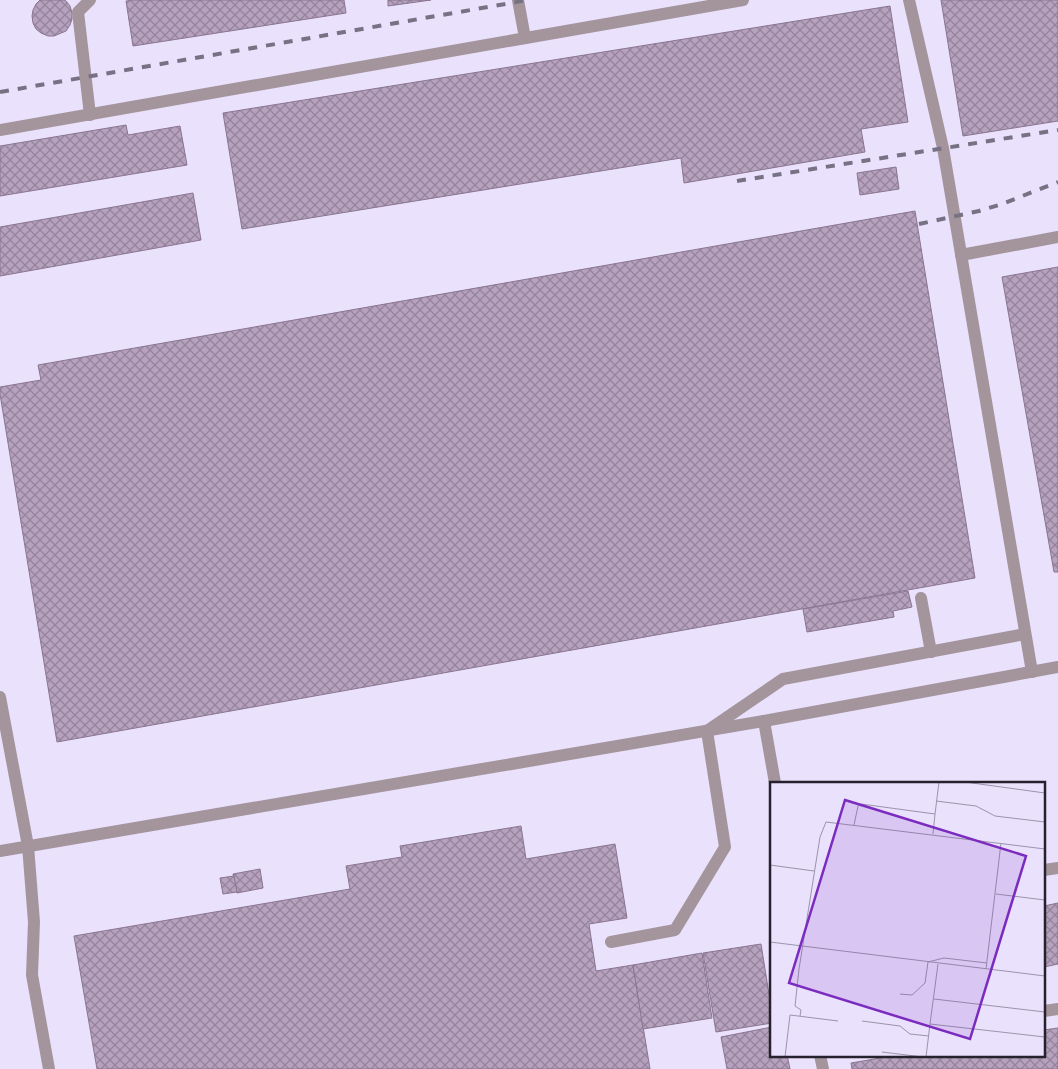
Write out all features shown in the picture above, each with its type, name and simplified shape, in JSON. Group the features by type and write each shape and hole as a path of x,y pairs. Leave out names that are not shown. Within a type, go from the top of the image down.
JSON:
{"lane":[{"path":"90,0 78,12 90,115"},
{"path":"518,0 526,38"},
{"path":"0,130 743,0"},
{"path":"909,0 943,148 1032,672"},
{"path":"961,255 1058,237"},
{"path":"921,598 931,652"},
{"path":"707,731 783,679 1025,634"},
{"path":"0,851 707,731 1058,667"},
{"path":"0,697 28,846 34,922 32,974 49,1069"},
{"path":"764,721 775,782"},
{"path":"611,942 676,930 725,847 707,731"},
{"path":"820,1056 823,1069"}],"building":[{"path":"40,0 66,1 70,6 72,19 66,31 54,36 48,36 36,29 32,16 36,4"},
{"path":"344,0 346,13 133,46 126,1"},
{"path":"388,0 431,0 388,6"},
{"path":"941,0 1058,0 1058,121 963,136"},
{"path":"890,6 908,122 861,129 865,152 684,183 681,158 242,229 223,113"},
{"path":"126,125 128,135 180,126 187,165 0,196 0,146"},
{"path":"896,167 899,189 860,195 857,173"},
{"path":"193,193 201,240 0,276 0,227"},
{"path":"915,211 975,578 57,742 0,387 41,380 38,365"},
{"path":"1058,267 1058,572 1054,572 1002,277"},
{"path":"908,591 912,607 893,611 894,617 807,632 803,609"},
{"path":"521,826 526,859 615,844 627,918 589,924 596,971 633,965 650,1069 97,1069 74,936 350,889 346,866 402,857 400,846"},
{"path":"260,869 263,888 237,893 233,874"},
{"path":"234,876 237,892 223,894 220,878"},
{"path":"1058,903 1058,964 1046,967 1046,906"},
{"path":"761,944 770,1000 770,1023 716,1032 703,953"},
{"path":"702,953 712,1018 643,1029 633,965"},
{"path":"770,1027 770,1056 787,1056 790,1069 727,1069 721,1037"},
{"path":"1058,1028 1058,1069 852,1069 851,1063 892,1056 1046,1056 1046,1030"}],"railway":[{"path":"0,92 528,0"},
{"path":"737,181 1058,130"},
{"path":"919,224 979,211 1058,182"}]}
